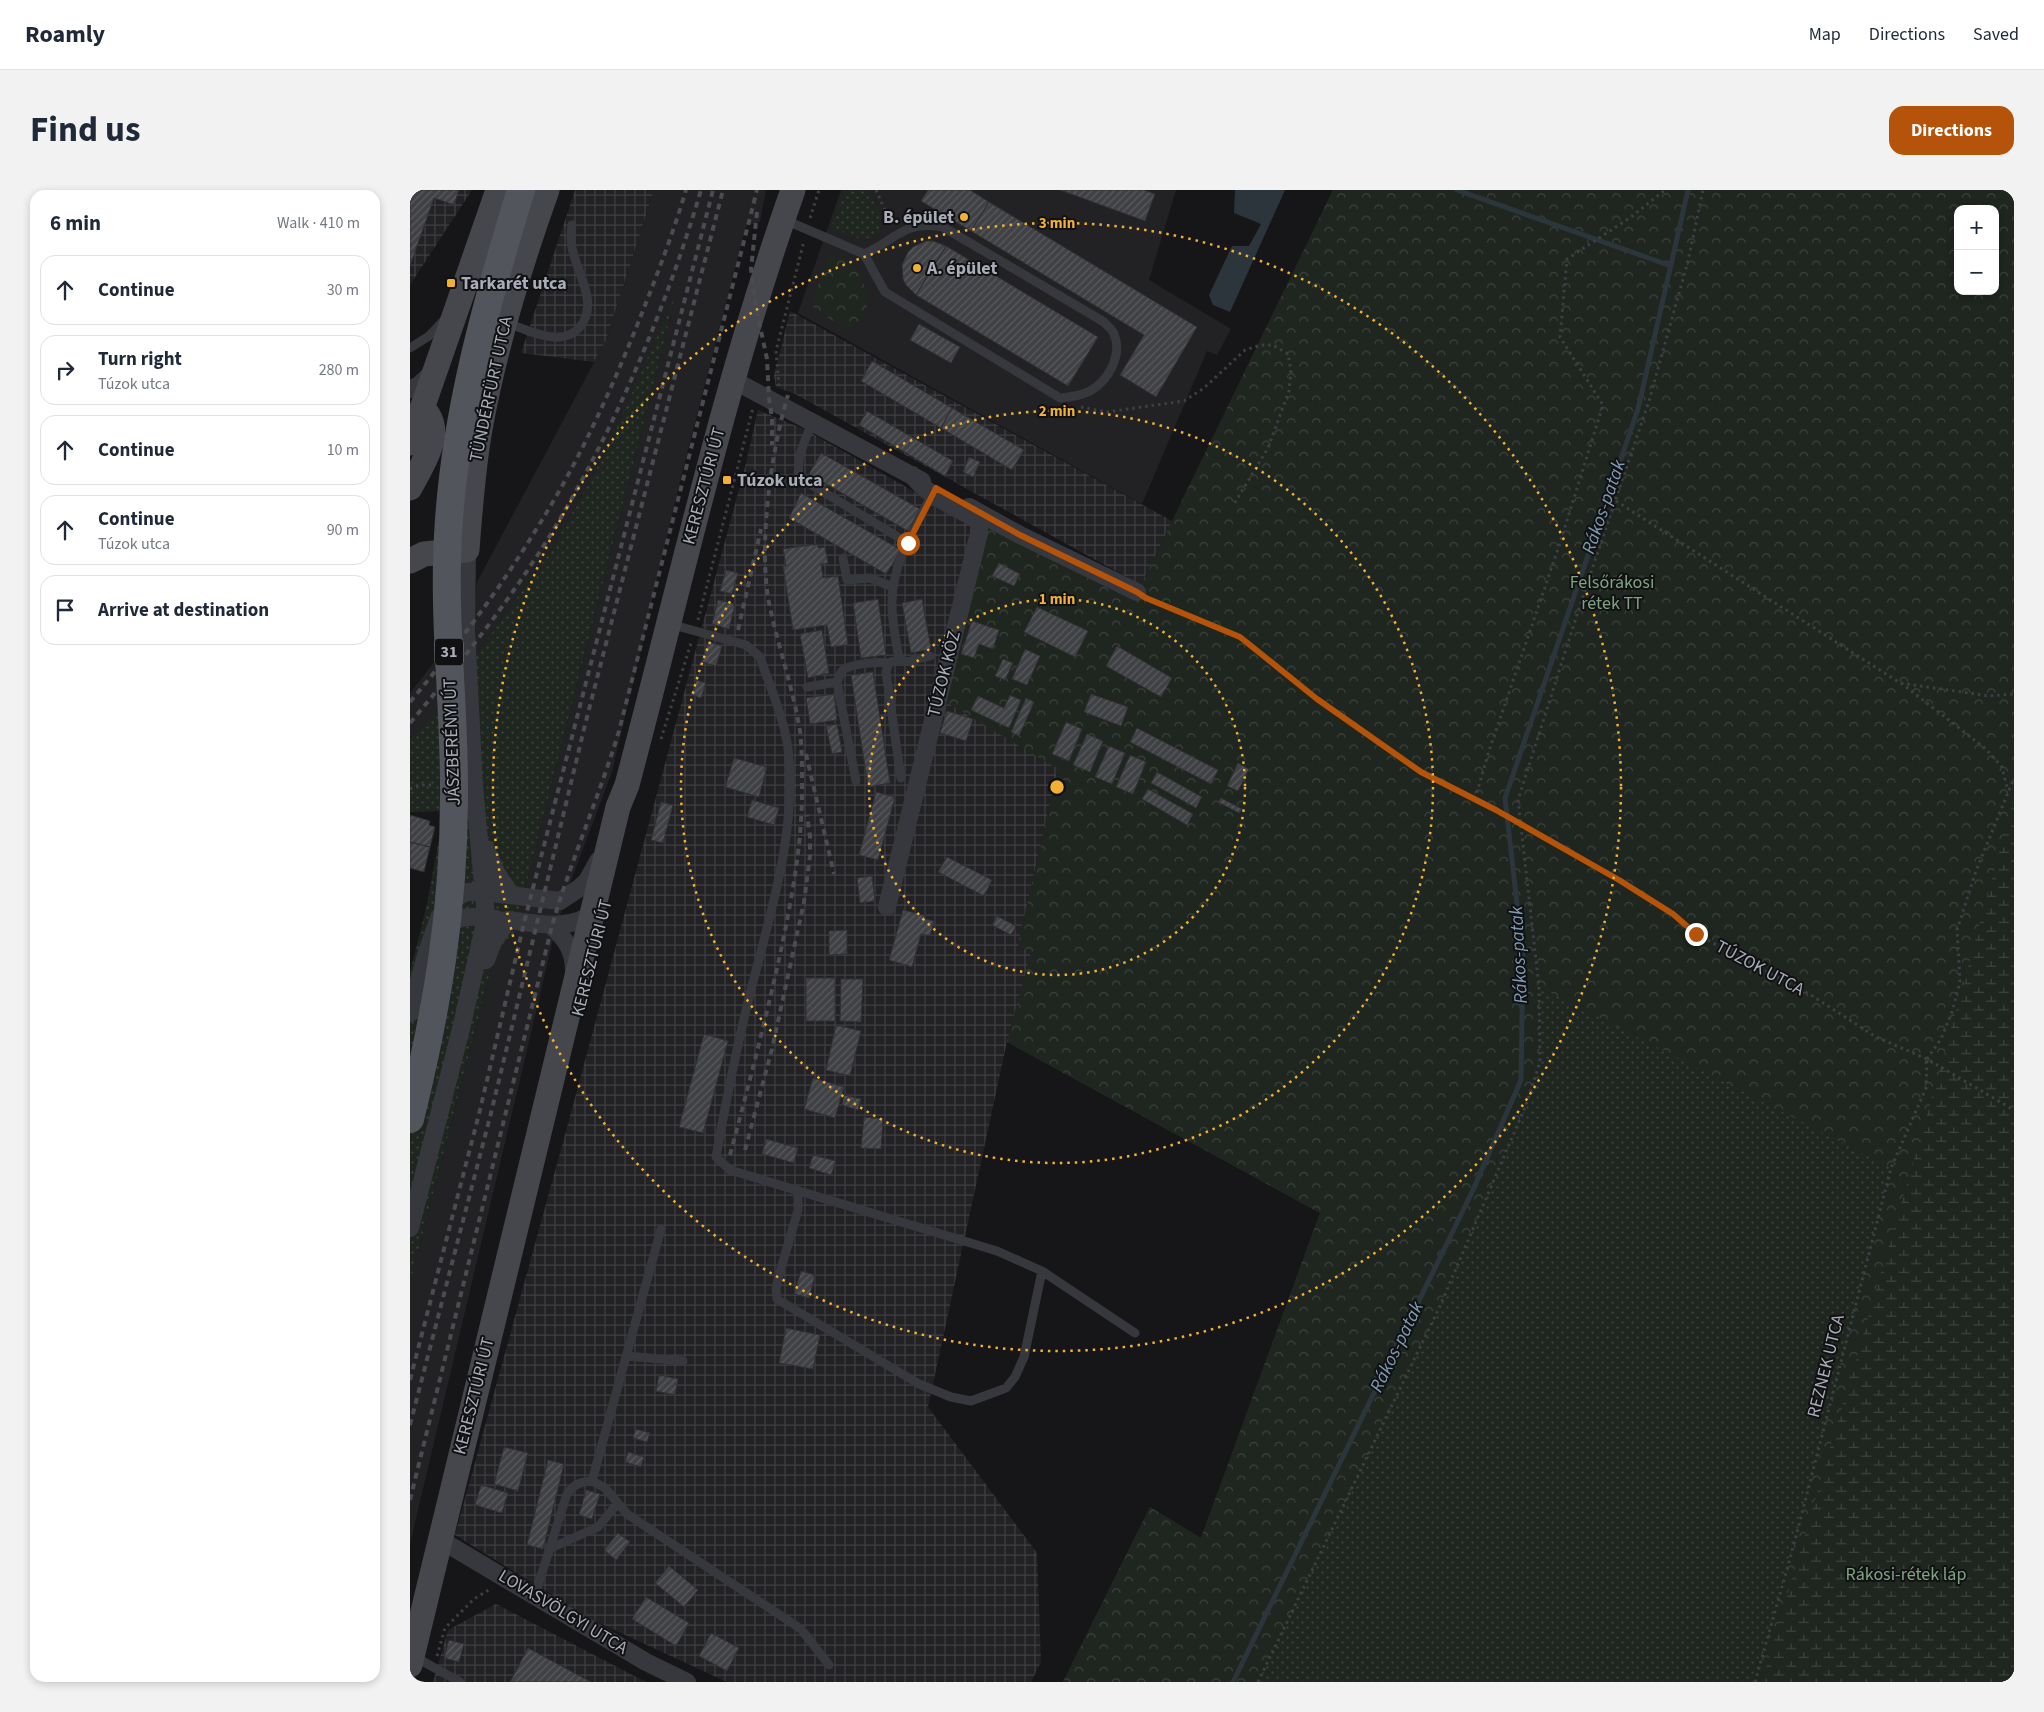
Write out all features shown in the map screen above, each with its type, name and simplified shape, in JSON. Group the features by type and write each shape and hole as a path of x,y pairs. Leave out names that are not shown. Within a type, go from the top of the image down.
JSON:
{"main road":[{"path":"410,443 414,400 434,372 498,190"},
{"name":"JÁSZBERÉNYI ÚT","path":"410,1119 428,1047 437,998 452,887 454,797 447,584 450,500 463,405 472,364 496,271 521,190"},
{"name":"TÜNDÉRFÜRT UTCA","path":"467,550 472,482 480,429 504,322 547,190"},
{"name":"KERESZTÚRI ÚT","path":"419,1662 439,1539 574,983 626,819 622,796 733,380 755,302 792,190"},
{"path":"410,488 429,452 433,436 432,424 426,412 414,400"},
{"path":"415,554 467,550"},
{"name":"KERESZTÚRI ÚT","path":"539,1127 566,1062 598,909"}],"street":[{"path":"733,380 912,475 934,492 1137,592"},
{"name":"TÚZOK KÖZ","path":"887,907 980,533 979,523 976,518 934,492"},
{"name":"JÁSZBERÉNYI ÚT","path":"467,550 466,630 474,785 479,832"},
{"path":"560,901 578,889 593,874 608,823 622,796"},
{"path":"410,1228 461,1029 486,918 472,879 479,832"},
{"path":"479,832 491,861 510,893"},
{"path":"410,1013 427,952 444,909 454,898 476,892 510,893 560,901 578,907 598,909"},
{"path":"427,952 446,926 456,920 473,916 552,926 574,922 598,909"},
{"path":"461,1029 493,942 508,920"},
{"path":"552,926 565,938 573,952 574,983"},
{"name":"LOVASVÖLGYI UTCA","path":"439,1539 646,1662 687,1682"}],"lane":[{"path":"782,219 864,254 885,292 1060,398 1078,396 1090,391 1110,373 1116,347 1114,334 1104,322 943,227 930,225 916,226 903,230 878,248 864,254"},
{"path":"504,322 556,338 570,335 583,323 588,308 587,296 572,248 572,225"},
{"path":"410,348 429,336 456,307"},
{"path":"813,422 798,463 800,478 908,543"},
{"path":"898,659 892,605 897,567 934,492"},
{"path":"843,558 847,580 870,578 893,586"},
{"path":"668,623 746,644 760,657 785,731 789,759 787,837 783,860 737,1047 716,1157 730,1170 997,1251 1042,1271 1135,1333"},
{"path":"856,781 837,682 841,672 848,667 880,662 889,663 898,659 906,662 930,656"},
{"path":"889,663 886,672 901,778"},
{"path":"807,687 837,682"},
{"path":"798,1190 798,1210 778,1279 777,1299 919,1384 951,1397 971,1401 1006,1388 1015,1377 1024,1357 1042,1271"},
{"path":"592,1481 661,1229"},
{"path":"626,1356 683,1361"},
{"path":"535,1595 567,1494 573,1486 581,1482 592,1481 605,1488 627,1514 801,1629 828,1665"},
{"path":"551,1548 598,1527 618,1504"},
{"path":"419,1662 460,1682"}],"path":[{"path":"780,405 776,351 818,190"},
{"path":"876,190 896,235"},
{"path":"1137,592 1146,598 1240,637 1317,699 1421,772 1475,799 1489,751 1559,546 1603,405 1560,337 1568,259 1632,217 1665,190"},
{"path":"1258,1682 1440,1306 1526,1105 1540,1062 1540,987 1518,800 1583,596 1649,401 1688,260 1703,190"},
{"path":"1060,398 1087,409 1107,412 1184,401 1204,388 1245,350 1261,345 1273,345 1288,354 1292,370 1289,391 1268,448 1234,504"},
{"path":"660,742 696,630 757,393"},
{"path":"1616,501 1900,683 1986,749 2002,767 2008,792"},
{"path":"1900,683 1989,696 2014,694"},
{"path":"1927,1059 1941,1039 1952,1012 1960,982 1957,930 1976,871 2014,778"},
{"name":"TÚZOK UTCA","path":"1475,799 1619,880 1673,914 1696,934 1811,995 1876,1036 1927,1059 2014,1110"},
{"name":"REZNEK UTCA","path":"1755,1682 1793,1548 1891,1168 1926,1088 1927,1059"},
{"path":"419,1662 445,1628 474,1599 507,1578"}],"shaded area":[{"path":"410,190 472,190 410,285"},
{"path":"575,190 654,190 606,340 594,362 521,353"},
{"path":"654,190 766,190 760,222 746,226 680,481 612,772 569,886 553,940 410,1544 410,1283 493,961 514,932 675,299 605,453 552,549 435,712 410,738 410,693 474,611 477,582 606,340"},
{"path":"841,190 1176,190 1149,280 1231,329 1217,355 1207,351 1142,504 798,313"},
{"path":"1235,190 1285,190 1230,312 1213,305 1209,295 1232,246 1249,246 1261,224 1234,213"},
{"path":"790,311 1172,521 1141,585 795,394 776,387 774,376"},
{"path":"758,410 804,429 987,531 943,700 1058,768 1018,945 1031,953 1007,1042 928,1407 1037,1553 1041,1662 1031,1682 727,1682 593,1620 455,1535 745,467"},
{"path":"496,1604 646,1682 433,1682 448,1630"}],"green space":[{"path":"845,190 868,190 881,220 881,228 876,234 865,238 853,237 832,225"},
{"name":"Felsőrákosi rétek TT","path":"1333,190 2014,190 2014,1682 1063,1682 1150,1507 1201,1538 1320,1213 1007,1042 1031,953 1018,945 1058,769 943,700 989,522 1129,598 1141,585"},
{"name":"Felsőrákosi rétek TT","path":"1333,190 2014,190 2014,1682 1755,1682 1793,1548 1891,1168 1540,987 1540,1062 1526,1105 1440,1306 1258,1682 1063,1682 1150,1507 1201,1538 1320,1213 1007,1042 1031,953 1018,945 1058,769 943,700 989,522 1129,598 1141,585"},
{"path":"828,256 844,258 853,265 867,291 868,302 866,309 854,326 842,327 811,306"},
{"path":"676,295 514,932 493,961 410,1283 410,972 427,904 444,811 410,812 410,738 435,712 552,549 605,453"},
{"name":"Rákosi-rétek láp","path":"2014,798 2014,1682 1762,1682 1938,1077"}],"building":[{"path":"410,190 459,190 454,205 434,198 410,266"},
{"name":"B. épület","path":"928,190 970,190 989,202 971,231 921,201"},
{"path":"1060,190 1144,190 1155,194 1145,221"},
{"path":"989,202 1197,327 1156,397 1120,375 1144,335 971,231"},
{"name":"A. épület","path":"926,241 933,241 946,246 916,295 903,279 902,265 908,252 913,247"},
{"path":"946,246 1098,337 1068,386 916,295"},
{"path":"919,324 960,347 951,363 910,340"},
{"path":"872,361 952,408 941,428 861,381"},
{"path":"952,408 1024,450 1012,470 941,428"},
{"path":"867,411 953,461 945,476 859,425"},
{"path":"821,453 920,509 908,531 809,474"},
{"path":"969,457 980,462 973,477 963,472"},
{"path":"801,493 901,550 886,574 789,518"},
{"path":"818,544 818,548 825,547 828,563 821,564 823,578 838,576 848,645 831,647 827,625 793,630 783,566 786,566 783,549"},
{"path":"999,563 1020,574 1014,586 992,576"},
{"path":"726,570 738,573 732,594 720,591"},
{"path":"878,599 886,655 861,658 853,603"},
{"path":"922,599 931,649 911,653 902,603"},
{"path":"718,600 735,604 729,629 712,624"},
{"path":"1037,607 1088,631 1075,657 1024,632"},
{"path":"972,621 999,630 993,649 979,644 974,658 961,654"},
{"path":"822,630 829,673 808,678 800,634"},
{"path":"708,642 722,646 716,666 702,662"},
{"path":"1117,646 1172,678 1161,697 1106,666"},
{"path":"1025,649 1040,656 1027,685 1012,679"},
{"path":"1003,659 1013,663 1005,680 995,676"},
{"path":"873,672 890,783 868,787 851,675"},
{"path":"696,680 706,683 701,698 692,695"},
{"path":"834,694 837,720 810,724 806,698"},
{"path":"1091,694 1128,707 1121,726 1084,712"},
{"path":"1010,695 1021,700 1009,728 971,710 978,696 1004,708"},
{"path":"1026,698 1034,702 1019,736 1011,732"},
{"path":"947,711 973,719 966,741 940,733"},
{"path":"1066,722 1082,729 1069,761 1052,754"},
{"path":"837,724 842,752 832,754 826,726"},
{"path":"1137,728 1218,770 1211,784 1130,742"},
{"path":"1087,734 1103,741 1090,772 1073,765"},
{"path":"1109,746 1125,753 1112,784 1095,777"},
{"path":"1130,755 1146,762 1133,794 1116,787"},
{"path":"734,758 767,767 759,797 725,787"},
{"path":"1238,763 1249,769 1238,791 1227,786"},
{"path":"1157,772 1202,797 1196,808 1151,783"},
{"path":"1148,789 1193,814 1187,825 1142,799"},
{"path":"876,792 895,797 878,860 859,855"},
{"path":"1221,798 1242,809 1239,813 1218,802"},
{"path":"752,800 779,808 774,825 747,817"},
{"path":"661,802 673,805 663,843 651,840"},
{"path":"410,815 430,821 429,825 435,827 430,847 410,842"},
{"path":"410,842 430,847 424,872 410,868"},
{"path":"947,857 992,880 984,896 938,872"},
{"path":"872,876 875,901 860,903 857,878"},
{"path":"903,910 926,916 925,919 934,921 930,936 921,934 912,967 889,960"},
{"path":"997,916 1016,926 1011,935 992,925"},
{"path":"847,930 847,954 829,955 829,931"},
{"path":"806,978 835,978 835,1021 806,1021"},
{"path":"841,979 863,979 861,1022 840,1021"},
{"path":"836,1025 861,1031 850,1076 826,1070"},
{"path":"704,1034 728,1041 703,1133 679,1127"},
{"path":"813,1078 844,1087 835,1118 804,1109"},
{"path":"844,1095 861,1099 858,1110 842,1105"},
{"path":"864,1117 883,1119 881,1149 861,1148"},
{"path":"766,1139 798,1148 794,1163 762,1154"},
{"path":"813,1155 836,1161 831,1175 809,1168"},
{"path":"801,1271 815,1275 809,1298 794,1294"},
{"path":"786,1328 820,1335 813,1369 779,1363"},
{"path":"659,1375 678,1379 675,1395 656,1391"},
{"path":"635,1429 650,1433 647,1442 633,1438"},
{"path":"504,1447 528,1453 518,1491 494,1484"},
{"path":"628,1452 644,1457 641,1467 625,1462"},
{"path":"548,1460 564,1464 543,1549 527,1545"},
{"path":"481,1485 508,1493 502,1513 475,1505"},
{"path":"586,1490 600,1494 592,1519 579,1515"},
{"path":"618,1533 630,1542 616,1560 604,1550"},
{"path":"669,1566 698,1590 684,1607 655,1583"},
{"path":"646,1597 689,1623 676,1646 632,1619"},
{"path":"711,1633 739,1648 727,1671 699,1656"},
{"path":"449,1640 464,1644 459,1662 444,1658"},
{"path":"528,1648 591,1682 510,1682"}],"waterway":[{"path":"1457,190 1671,266"},
{"name":"Rákos-patak","path":"1233,1682 1473,1190 1521,1080 1523,957 1505,798 1638,409 1688,190"}],"railway":[{"path":"410,702 461,639 493,595 523,551 565,480 603,405 643,311 686,190"},
{"path":"410,723 504,604 538,555 577,489 619,407 656,321 701,190"},
{"path":"410,1380 480,1110 524,923 713,190"},
{"path":"410,1425 491,1113 586,721 723,190"},
{"path":"410,1500 552,926 619,731 757,190"},
{"path":"757,212 751,269 755,302 767,359 772,418 772,445"},
{"path":"730,1155 780,955 801,826 802,750 800,731 769,603 765,554 768,498 772,470 776,443 788,395"},
{"path":"738,630 761,529"},
{"path":"806,754 834,874"},
{"path":"745,1150 772,1049 804,902 810,856 807,815"}],"place":[{"name":"B. épület","path":"964,217"},
{"name":"A. épület","path":"917,268"},
{"name":"Tarkarét utca","path":"451,283"},
{"name":"Túzok utca","path":"727,480"}],"route":[{"path":"908,543 936,488 1020,535 1146,598 1240,637 1317,699 1421,772 1496,810 1619,880 1673,914 1696,934"}]}
